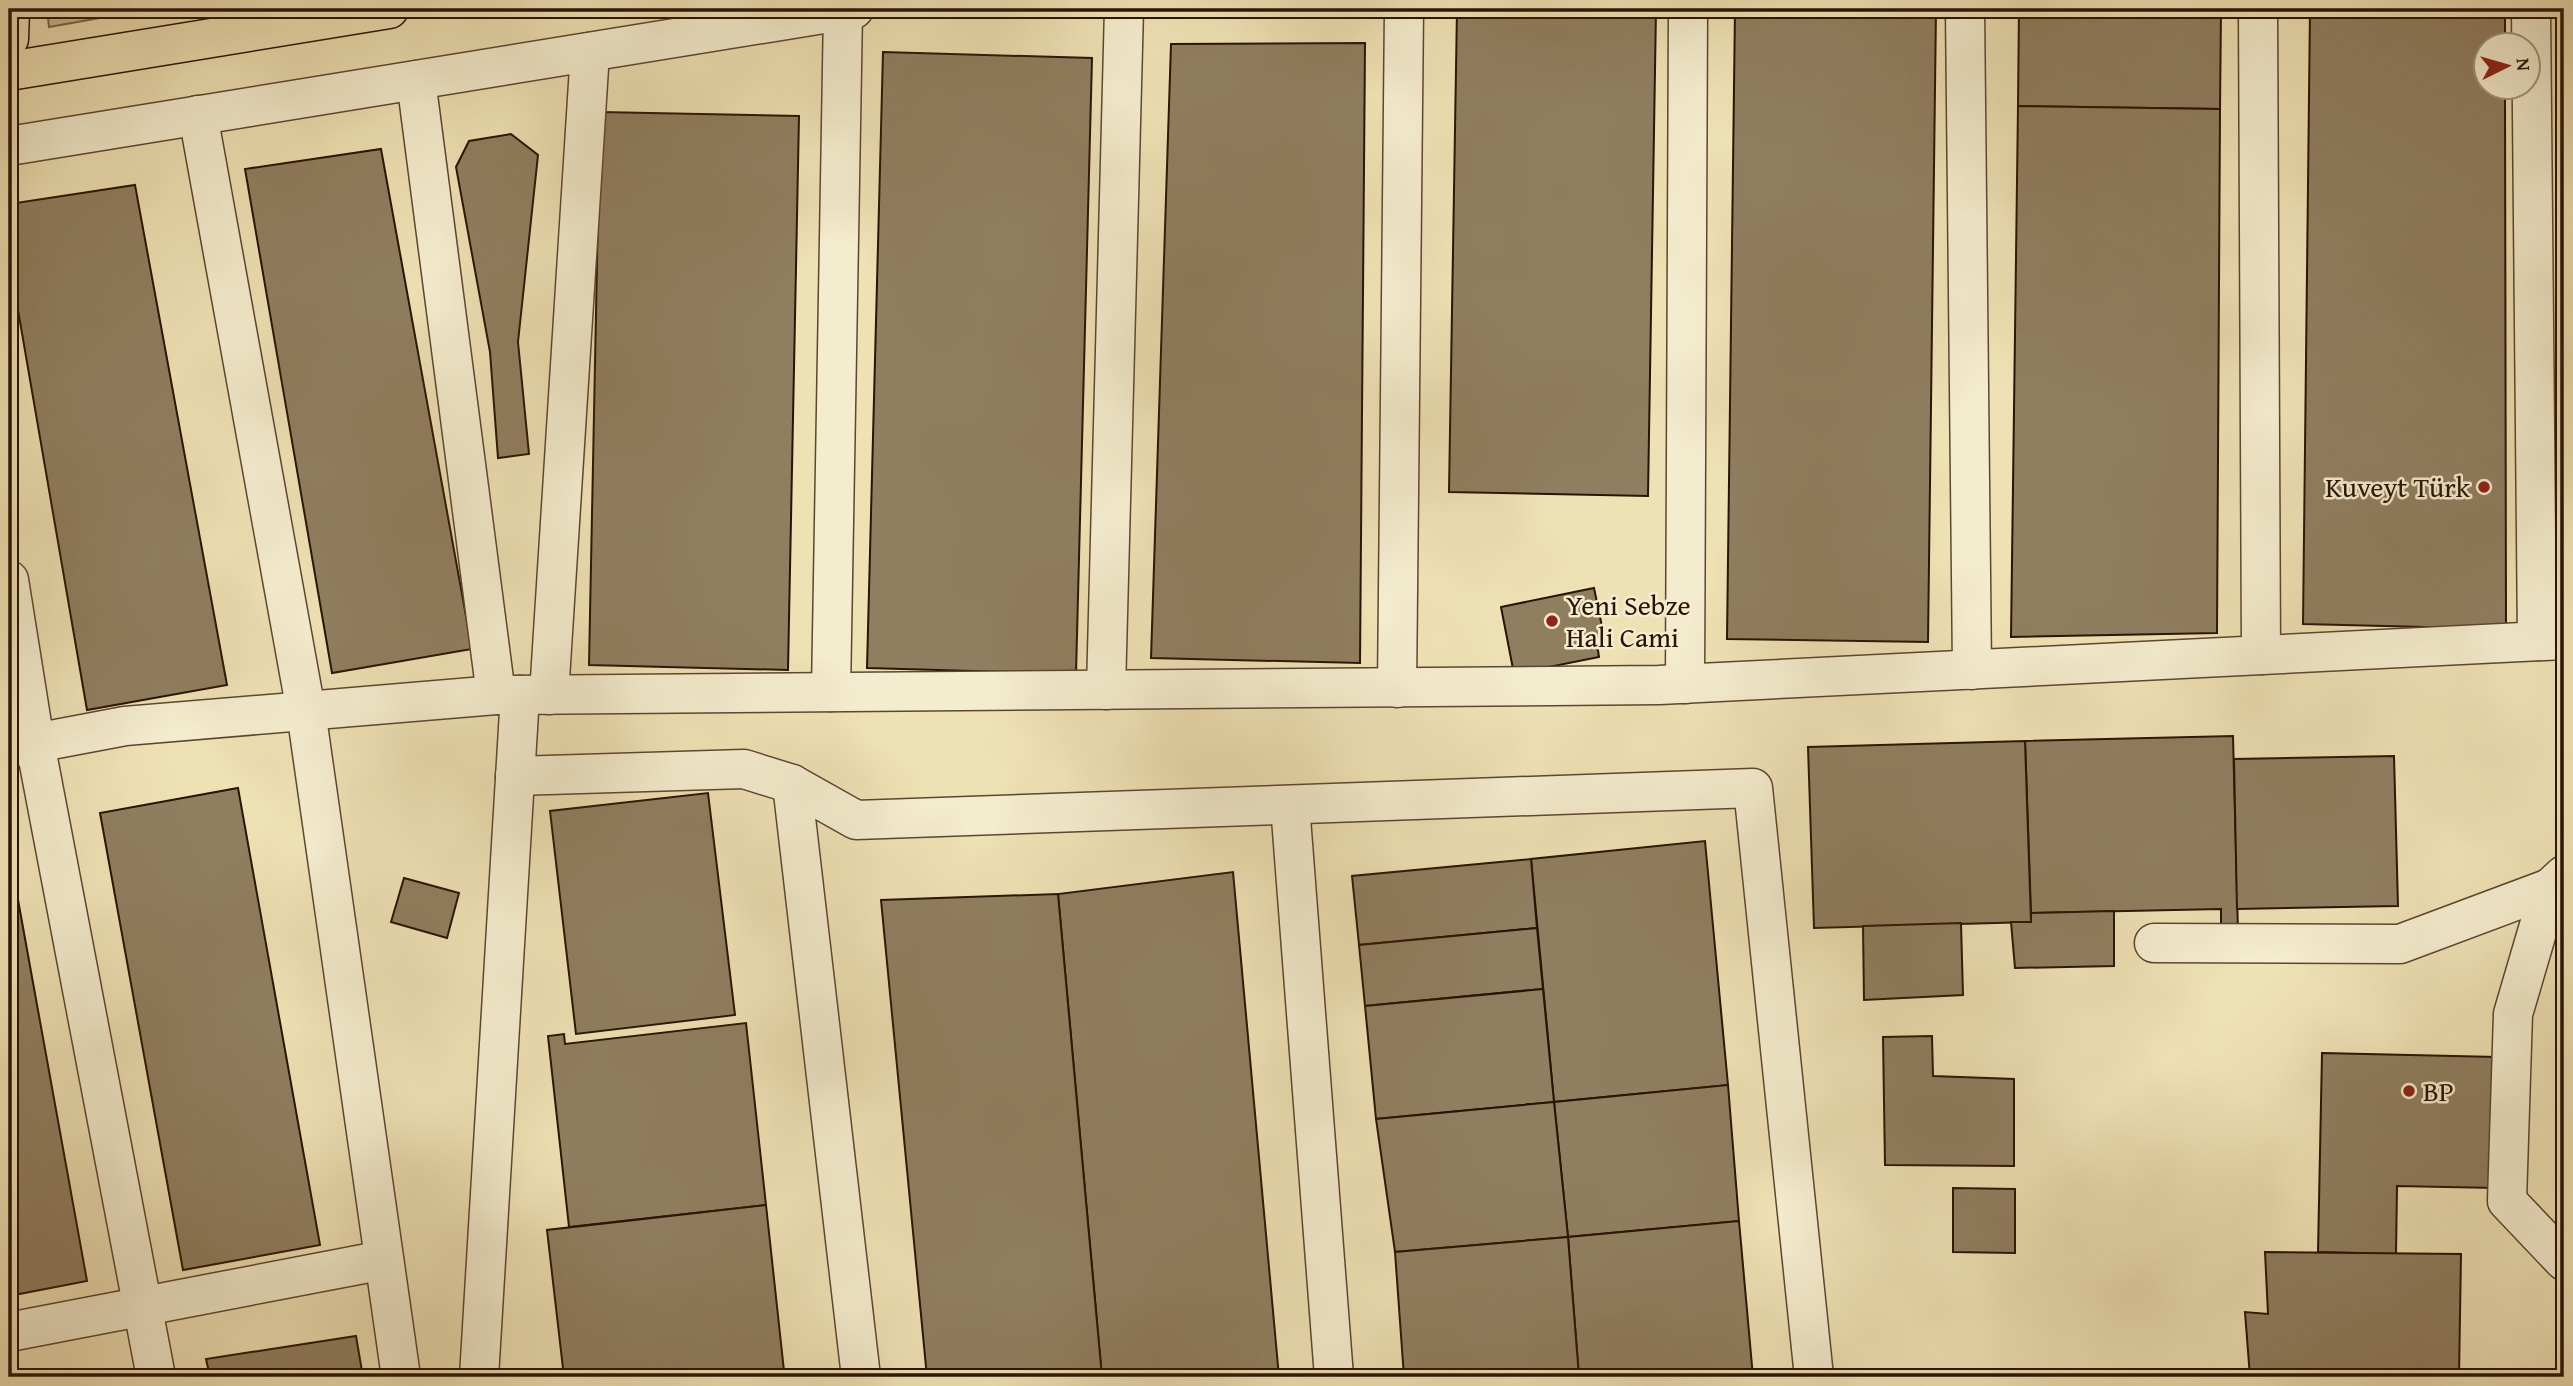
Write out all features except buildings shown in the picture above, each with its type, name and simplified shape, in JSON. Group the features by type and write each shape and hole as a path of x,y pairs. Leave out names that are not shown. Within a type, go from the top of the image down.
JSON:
{"main road":[{"path":"9,39 10,9"},
{"path":"9,71 389,9"}],"street":[{"path":"1106,690 1124,9"},
{"path":"1397,688 1404,9"},
{"path":"1685,684 1688,9"},
{"path":"1965,9 1972,670"},
{"path":"2258,9 2260,655"},
{"path":"22,746 125,726 522,695 1685,684 2551,640 2530,9"},
{"path":"9,146 849,10 831,692"},
{"path":"479,1377 515,776 590,52"},
{"path":"416,80 522,695"},
{"path":"198,115 306,710 401,1377"},
{"path":"9,580 22,746 144,1306 156,1377"},
{"path":"515,776 744,769 792,784 856,820 1752,788 1814,1377"},
{"path":"792,784 862,1377"},
{"path":"1290,805 1334,1377"},
{"path":"2154,943 2400,944 2557,882"},
{"path":"2557,882 2513,1014 2507,1201 2564,1261"},
{"path":"9,1332 384,1260"}],"shaded area":[{"path":"47,9 150,9 49,27"}],"place":[{"name":"Kuveyt Türk","path":"2484,487"},
{"name":"Yeni Sebze Hali Cami","path":"1552,621"},
{"name":"BP","path":"2409,1091"}]}
